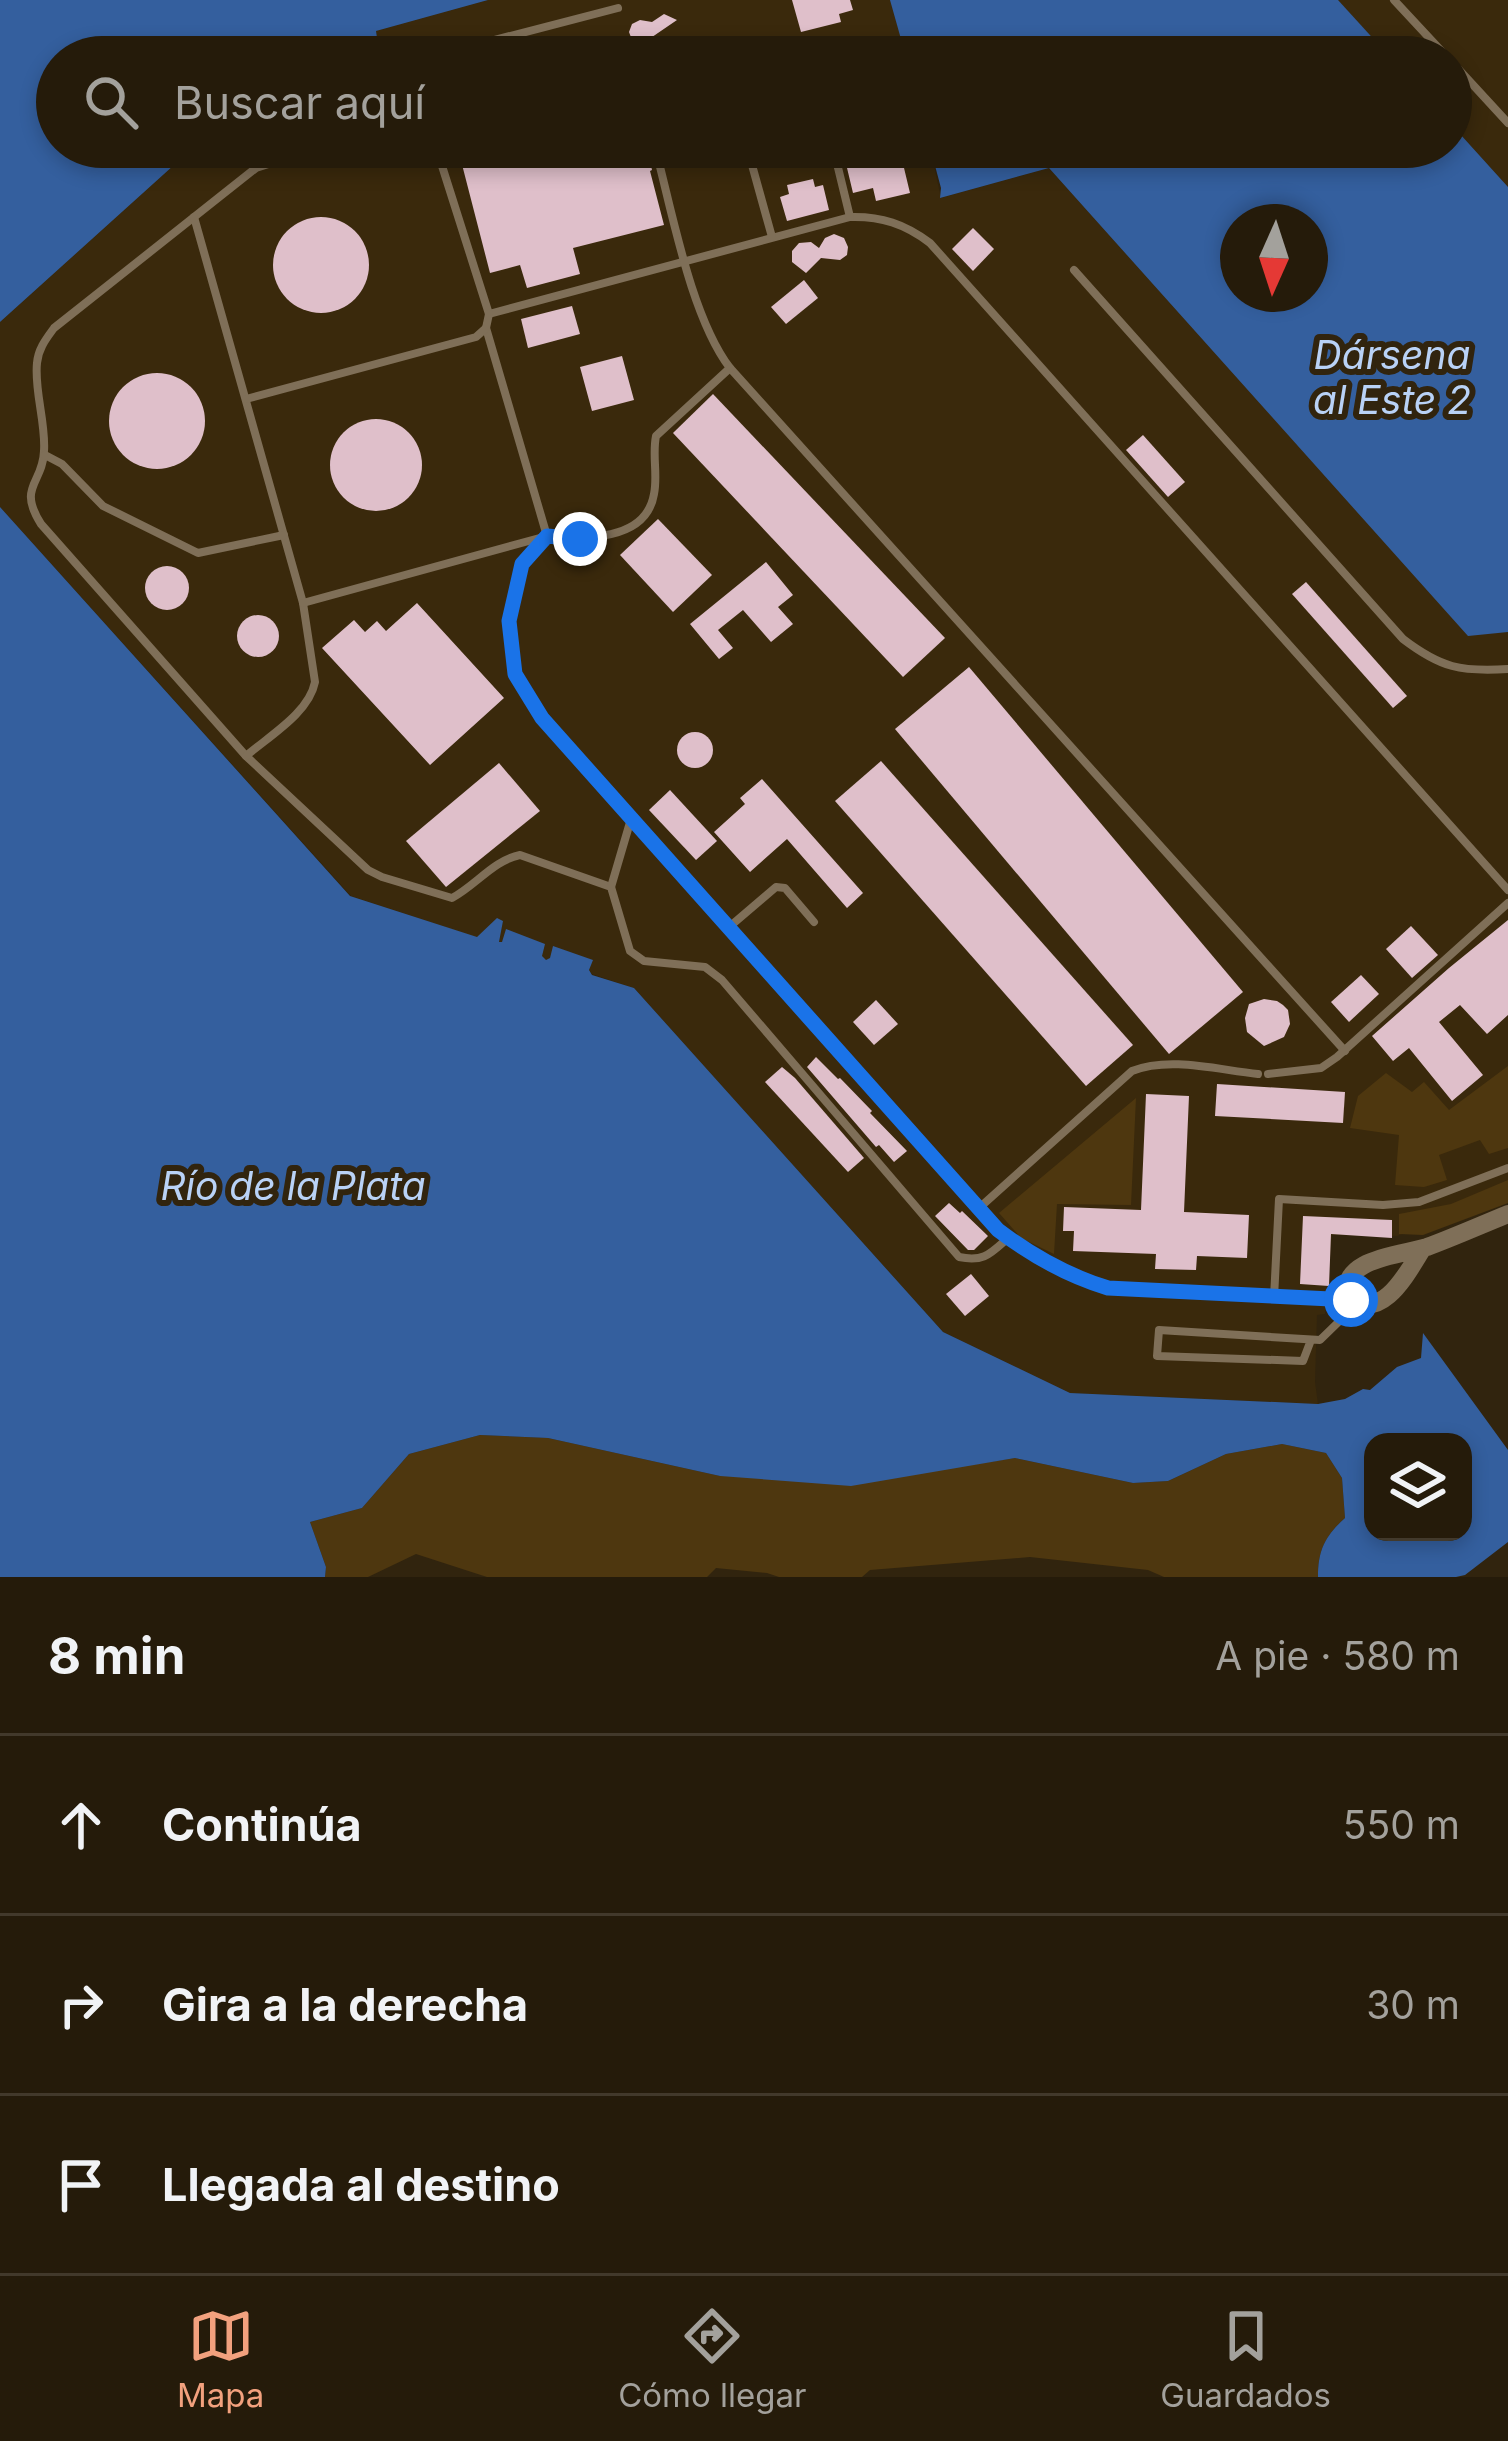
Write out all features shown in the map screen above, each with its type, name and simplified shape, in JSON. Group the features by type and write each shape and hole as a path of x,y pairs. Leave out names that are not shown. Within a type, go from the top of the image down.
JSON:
{"street":[{"path":"1423,1248 1399,1285 1380,1303 1369,1306 1353,1301 1346,1289 1348,1282 1374,1258 1423,1248 1508,1214"}],"lane":[{"path":"1394,0 1428,36"},
{"path":"510,36 618,8"},
{"path":"1472,84 1508,122"},
{"path":"256,168 54,328 42,345 37,363 45,455 31,488 31,508 246,756 368,870 452,898 507,857 520,855 611,887"},
{"path":"443,168 489,314 486,328 547,536"},
{"path":"661,168 700,311 730,368 1345,1051"},
{"path":"753,168 772,237"},
{"path":"838,168 850,217"},
{"path":"194,217 303,603 315,682 312,695 246,756"},
{"path":"489,314 850,217 877,217 905,227 930,243 1508,890"},
{"path":"1074,270 1403,639 1443,665 1508,669"},
{"path":"246,399 476,337 486,328"},
{"path":"303,603 547,536 610,537 649,509 655,493 656,436 730,368"},
{"path":"45,455 62,464 103,506 198,553 284,535"},
{"path":"547,536 522,564 509,621 515,674 542,718 1008,1238 1108,1288 1353,1301"},
{"path":"632,819 611,887 630,951 644,961 705,967 722,980 959,1257 975,1260 1008,1238"},
{"path":"728,928 776,887 785,888 814,922"},
{"path":"978,1209 1132,1071 1148,1064 1263,1074 1321,1068 1508,903"},
{"path":"1274,1298 1279,1199 1383,1205 1419,1202 1508,1168"},
{"path":"1310,1340 1303,1361 1156,1355 1159,1330 1320,1340 1353,1301"}],"shaded area":[{"path":"488,0 890,0 900,36 377,36 376,31"},
{"path":"1338,0 1508,0 1508,187 1472,147 1472,36 1371,36"},
{"path":"171,168 935,168 941,198 1049,168 1468,635 1508,632 1508,1194 1397,1236 1332,1235 1325,1314 1317,1315 1318,1404 1070,1393 943,1332 634,988 592,974 592,960 554,947 546,960 506,930 499,942 503,921 498,919 478,938 351,896 0,507 0,322"},
{"path":"1508,1066 1508,1148 1489,1154 1480,1140 1439,1155 1447,1180 1424,1187 1395,1185 1399,1135 1350,1128 1358,1096 1386,1073 1412,1092 1424,1082 1449,1110"},
{"path":"1136,1098 1131,1205 1057,1204 1054,1254 1021,1238 999,1213"},
{"path":"1508,1180 1508,1203 1423,1235 1399,1234 1399,1214 1451,1204"},
{"path":"480,1435 548,1438 720,1476 943,1469 1015,1458 1133,1483 1168,1481 1226,1454 1282,1444 1326,1453 1342,1478 1345,1518 1324,1544 1318,1577 1164,1577 1148,1570 1030,1557 870,1570 862,1577 779,1577 716,1568 707,1577 487,1577 416,1554 368,1577 325,1577 310,1522 362,1508 409,1454"}],"water":[{"path":"0,0 488,0 376,31 377,36 36,36 36,168 171,168 0,322"},
{"path":"890,0 1338,0 1371,36 900,36"},
{"name":"Dársena al Este 2","path":"1472,147 1508,187 1508,632 1468,636 1049,168 1472,168"},
{"name":"Dársena al Este 2","path":"936,168 1049,168 940,198"},
{"name":"Río de la Plata","path":"0,507 350,896 477,937 497,918 503,921 499,942 506,929 545,944 542,956 546,960 553,946 593,960 592,975 634,988 943,1332 1070,1393 1318,1404 1370,1390 1397,1367 1421,1358 1423,1333 1508,1450 1508,1542 1465,1575 1318,1577 1324,1544 1345,1518 1342,1478 1326,1453 1282,1444 1226,1454 1168,1481 1133,1483 1015,1458 851,1486 720,1476 548,1438 480,1435 409,1454 362,1508 310,1522 325,1577 0,1577"}],"building":[{"path":"792,0 850,0 853,10 839,14 841,22 801,32"},
{"path":"664,14 677,20 654,36 630,36 632,24 652,22"},
{"path":"463,168 652,168 664,225 573,248 580,274 527,288 520,265 490,273"},
{"path":"847,168 904,168 910,193 876,201 873,188 853,193"},
{"path":"813,179 815,187 823,185 829,210 787,221 780,197 789,194 787,185"},
{"path":"321,217 355,231 369,265 355,299 321,313 287,299 273,265 287,231"},
{"path":"973,228 994,249 973,271 952,249"},
{"path":"834,234 844,238 848,247 840,260 821,258 806,273 792,262 792,251 799,243 811,242 819,248"},
{"path":"804,280 818,298 786,324 771,307"},
{"path":"572,306 580,334 528,348 521,319"},
{"path":"622,356 634,400 592,411 580,367"},
{"path":"157,373 191,387 205,421 191,455 157,469 123,455 109,421 123,387"},
{"path":"713,394 945,638 903,677 673,433"},
{"path":"376,419 408,433 422,465 408,497 376,511 344,497 330,465 344,433"},
{"path":"1143,435 1185,482 1168,497 1126,450"},
{"path":"658,519 712,575 673,612 620,555"},
{"path":"766,562 793,595 778,607 793,624 771,642 743,610 718,630 733,648 719,659 690,624"},
{"path":"167,566 183,572 189,588 183,604 167,610 151,604 145,588 151,572"},
{"path":"1306,582 1407,696 1393,708 1292,594"},
{"path":"417,603 504,698 430,765 322,648 354,620 365,632 377,621 386,631"},
{"path":"258,615 273,621 279,636 273,651 258,657 243,651 237,636 243,621"},
{"path":"969,667 1243,992 1169,1054 895,729"},
{"path":"695,732 708,737 713,750 708,763 695,768 682,763 677,750 682,737"},
{"path":"881,761 1133,1045 1086,1086 835,801"},
{"path":"499,763 540,811 446,887 406,841"},
{"path":"762,779 863,893 847,908 787,839 750,872 714,832 745,804 740,798"},
{"path":"670,790 717,841 696,860 649,810"},
{"path":"1508,920 1508,1015 1487,1034 1460,1005 1439,1022 1483,1075 1452,1101 1409,1048 1393,1061 1372,1036"},
{"path":"1411,926 1438,955 1412,978 1386,949"},
{"path":"1361,975 1379,994 1349,1022 1331,1002"},
{"path":"1264,999 1283,1005 1290,1024 1284,1037 1264,1046 1247,1032 1245,1018 1249,1004"},
{"path":"876,1000 898,1024 874,1045 853,1022"},
{"path":"816,1057 907,1151 894,1162 876,1147 807,1067"},
{"path":"782,1067 864,1158 848,1172 765,1082"},
{"path":"1217,1084 1345,1092 1343,1123 1215,1116"},
{"path":"1146,1094 1189,1096 1184,1212 1249,1215 1247,1258 1197,1256 1196,1270 1155,1269 1156,1254 1073,1251 1074,1231 1063,1231 1064,1207 1141,1210"},
{"path":"949,1203 988,1236 974,1250 968,1250 935,1216"},
{"path":"1303,1216 1392,1220 1392,1238 1331,1234 1329,1286 1300,1284"},
{"path":"971,1274 989,1296 965,1316 946,1294"}],"route":[{"path":"580,539 547,536 522,564 509,621 515,674 542,718 998,1230 1022,1249 1108,1288 1351,1300"}]}
